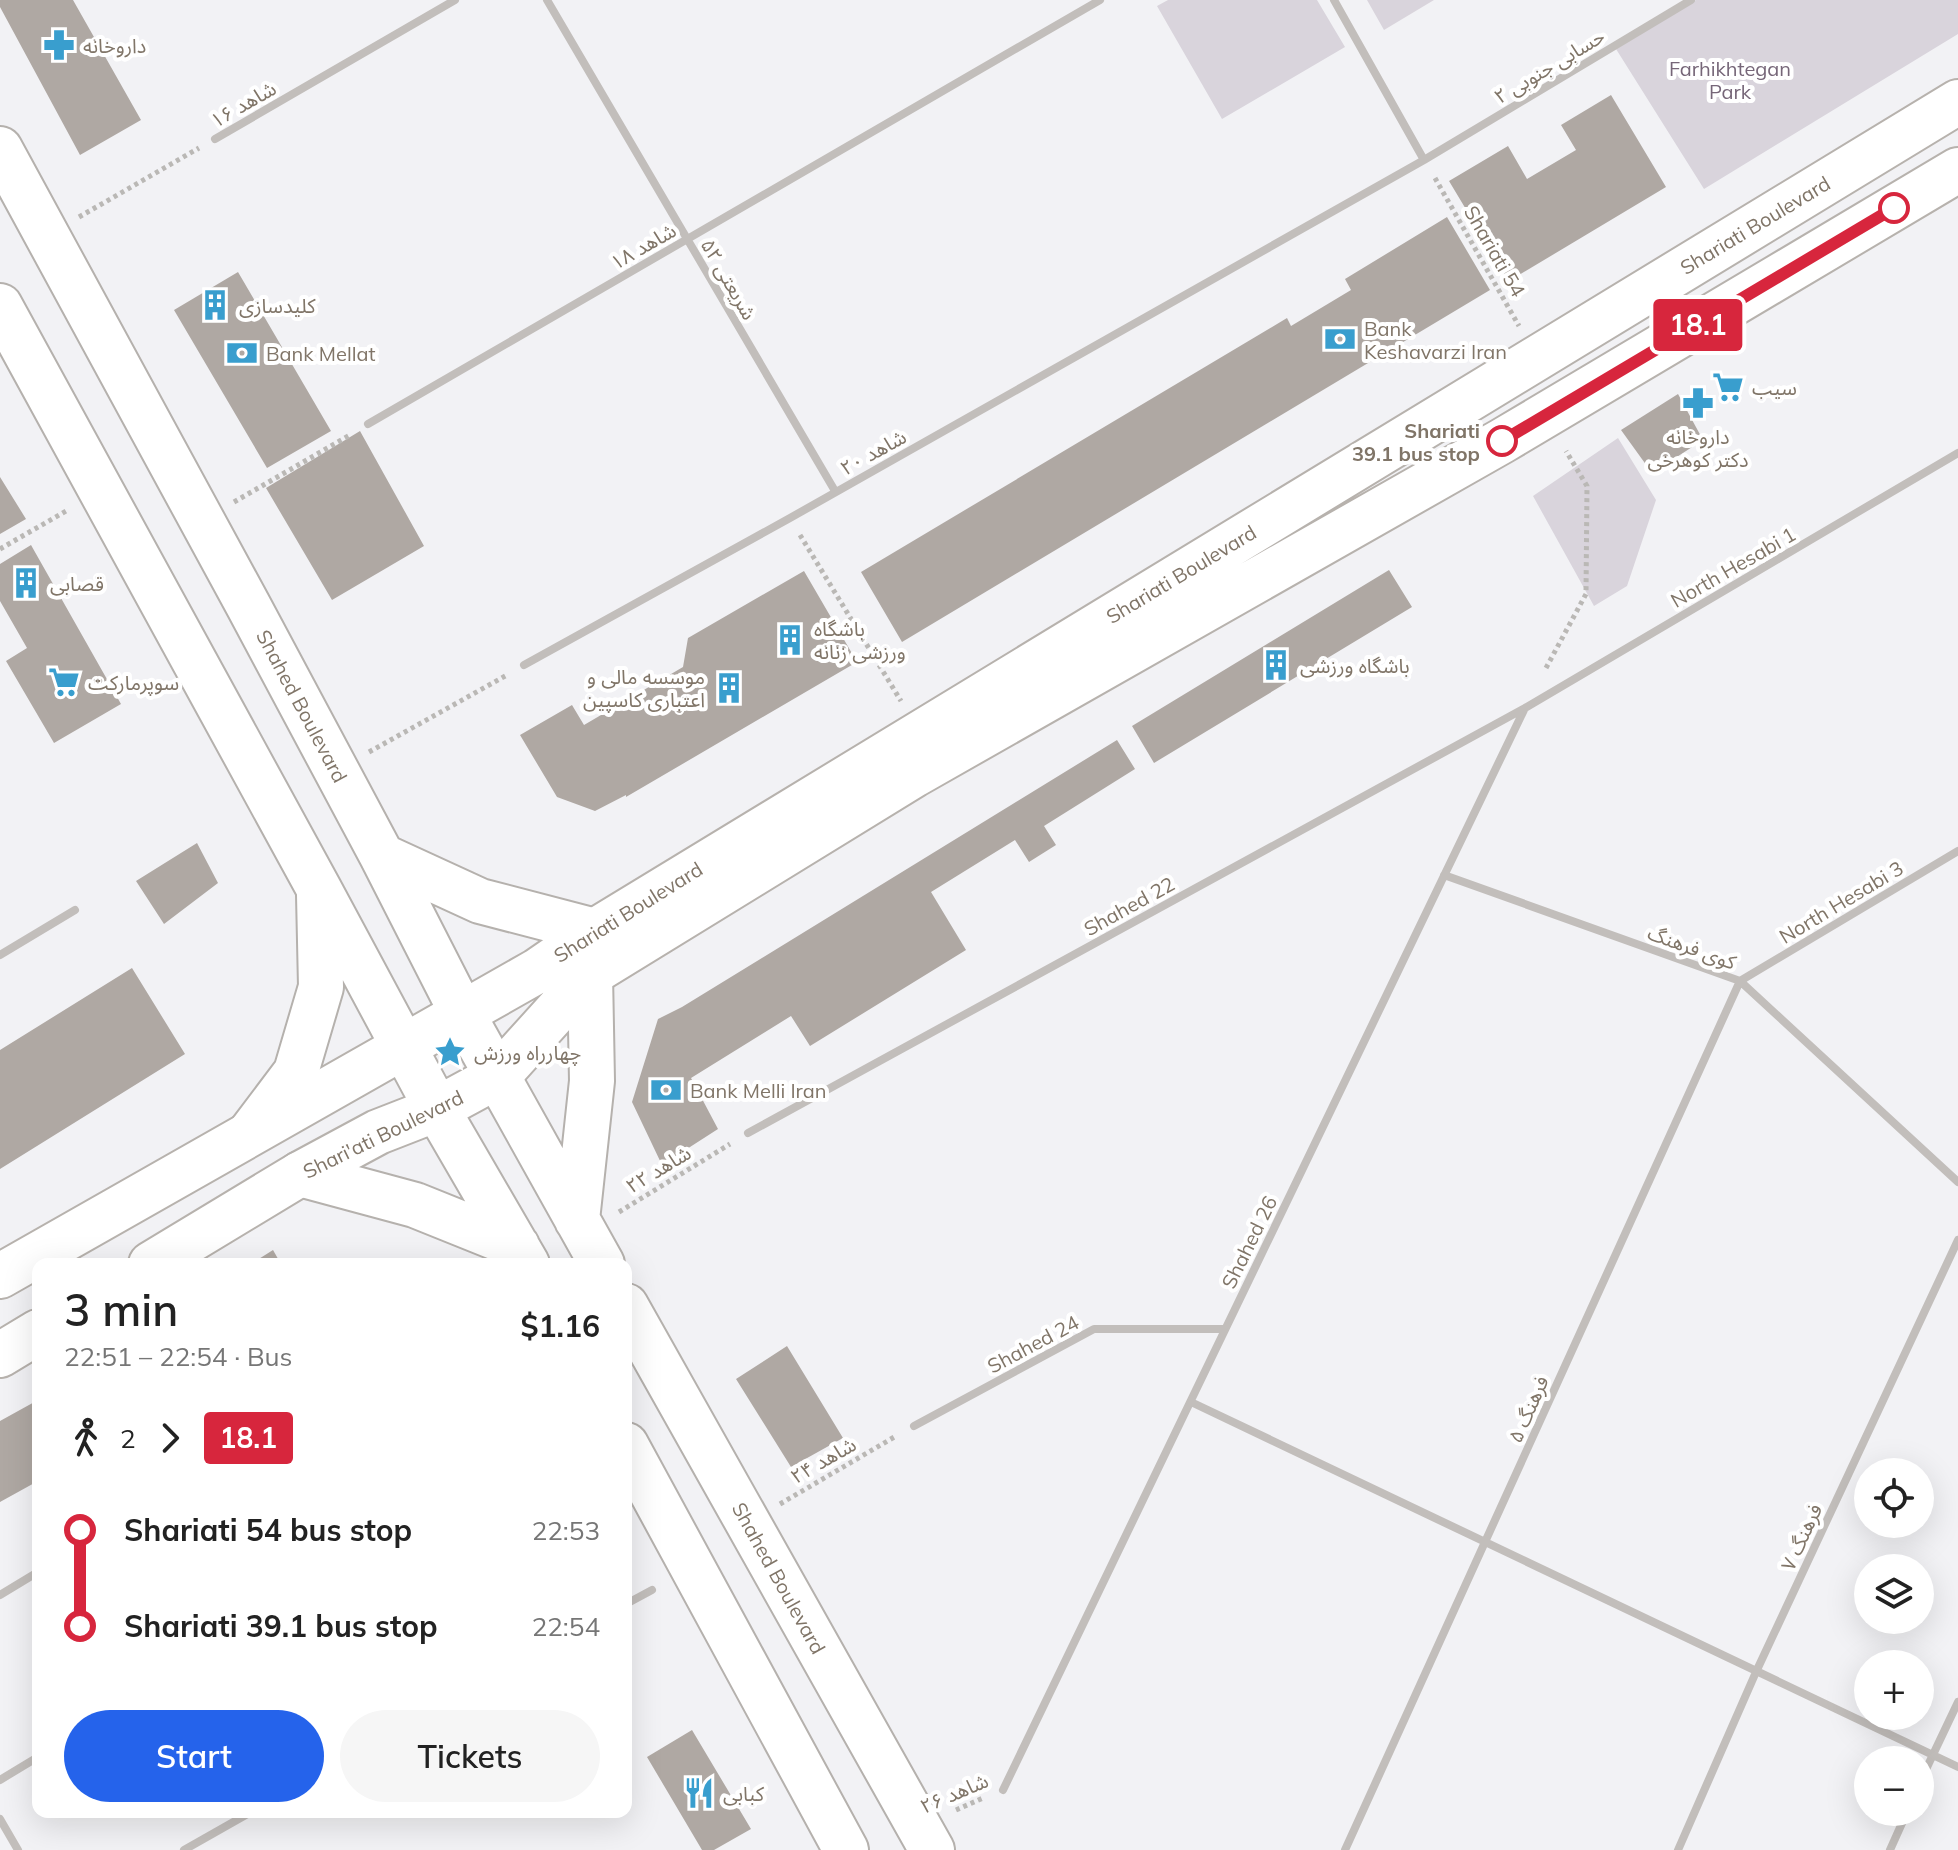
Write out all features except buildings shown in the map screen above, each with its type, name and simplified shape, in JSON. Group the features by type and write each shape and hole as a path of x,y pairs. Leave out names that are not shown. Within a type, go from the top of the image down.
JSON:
{"main road":[{"name":"Shariati Boulevard","path":"404,1046 537,971 595,931 1958,102"},
{"name":"Shahed Boulevard","path":"0,149 382,856 462,1013 588,1239"},
{"name":"Shariati Boulevard","path":"590,974 914,775 1544,416 1958,170"},
{"path":"0,306 437,1109 522,1255"},
{"path":"382,856 480,901 595,931"},
{"path":"250,1133 296,1072 321,987 319,889"},
{"path":"588,1239 592,1081 590,974"},
{"name":"Shari'ati Boulevard","path":"161,1258 300,1174 378,1132 437,1109 498,1076 590,974"},
{"path":"0,1276 404,1046"},
{"path":"300,1174 415,1205 522,1255"},
{"name":"Shahed Boulevard","path":"632,1317 925,1838"},
{"path":"0,1355 32,1336"},
{"path":"632,1456 846,1850"}],"street":[{"name":"شاهد ۱۶","path":"215,139 455,0"},
{"name":"شریعتی ۵۲","path":"547,0 835,491"},
{"name":"شاهد ۱۸","path":"368,424 1100,0"},
{"path":"1334,0 1424,160"},
{"name":"حسابی جنوبی ۲","path":"1424,160 1691,0"},
{"name":"شاهد ۲۰","path":"524,665 1424,160"},
{"name":"North Hesabi 1","path":"1525,708 1958,453"},
{"name":"Shahed 26","path":"1003,1790 1525,708"},
{"name":"Shahed 22","path":"748,1133 1525,708"},
{"name":"North Hesabi 3","path":"1740,981 1958,851"},
{"name":"کوی فرهنگ","path":"1444,875 1740,981 1958,1182"},
{"path":"0,955 75,910"},
{"name":"فرهنگ ۵","path":"1345,1850 1740,981"},
{"name":"فرهنگ ۷","path":"1678,1850 1756,1672 1958,1240"},
{"name":"Shahed 24","path":"914,1426 1094,1329 1225,1329"},
{"path":"1191,1402 1911,1746"},
{"path":"0,1595 32,1576"},
{"path":"632,1601 652,1590"},
{"path":"1934,1752 1958,1702"},
{"path":"1934,1757 1958,1767"},
{"path":"0,1780 32,1761"},
{"path":"184,1850 240,1818"},
{"path":"0,1819 18,1850"},
{"path":"1890,1850 1901,1826"}],"path":[{"name":"شاهد ۱۶","path":"47,235 215,139"},
{"name":"Shariati 54","path":"1424,160 1537,358"},
{"path":"1525,708 1586,594 1587,486 1544,416"},
{"path":"202,520 368,424"},
{"path":"0,549 101,490"},
{"path":"790,518 920,733"},
{"path":"336,770 524,665"},
{"name":"شاهد ۲۲","path":"588,1239 748,1133"},
{"name":"شاهد ۲۴","path":"748,1523 914,1426"},
{"name":"شاهد ۲۶","path":"925,1838 1003,1790"}],"green space":[{"path":"1168,0 1317,0 1345,47 1222,119 1157,6"},
{"path":"1367,0 1434,0 1384,30"},
{"name":"Farhikhtegan Park","path":"1696,0 1958,0 1958,34 1704,189 1616,49"},
{"path":"1618,438 1656,500 1627,586 1594,606 1533,496"}],"bus line":[{"name":"18.1","path":"1502,441 1894,208"}],"place":[{"name":"داروخانه","path":"59,45"},
{"name":"کلیدسازی","path":"215,305"},
{"name":"Bank Keshavarzi Iran","path":"1340,339"},
{"name":"Bank Mellat","path":"242,353"},
{"name":"سیب","path":"1728,387"},
{"name":"داروخانه دکتر کوهرخی","path":"1698,403"},
{"name":"Shariati 39.1 bus stop","path":"1502,441"},
{"name":"قصابی","path":"26,583"},
{"name":"باشگاه ورزشی زنانه","path":"790,640"},
{"name":"باشگاه ورزشی","path":"1276,665"},
{"name":"سوپرمارکت","path":"64,682"},
{"name":"موسسه مالی و اعتباری کاسپین","path":"729,688"},
{"name":"چهارراه ورزش","path":"450,1052"},
{"name":"Bank Melli Iran","path":"666,1090"},
{"name":"کبابی","path":"699,1793"}]}
